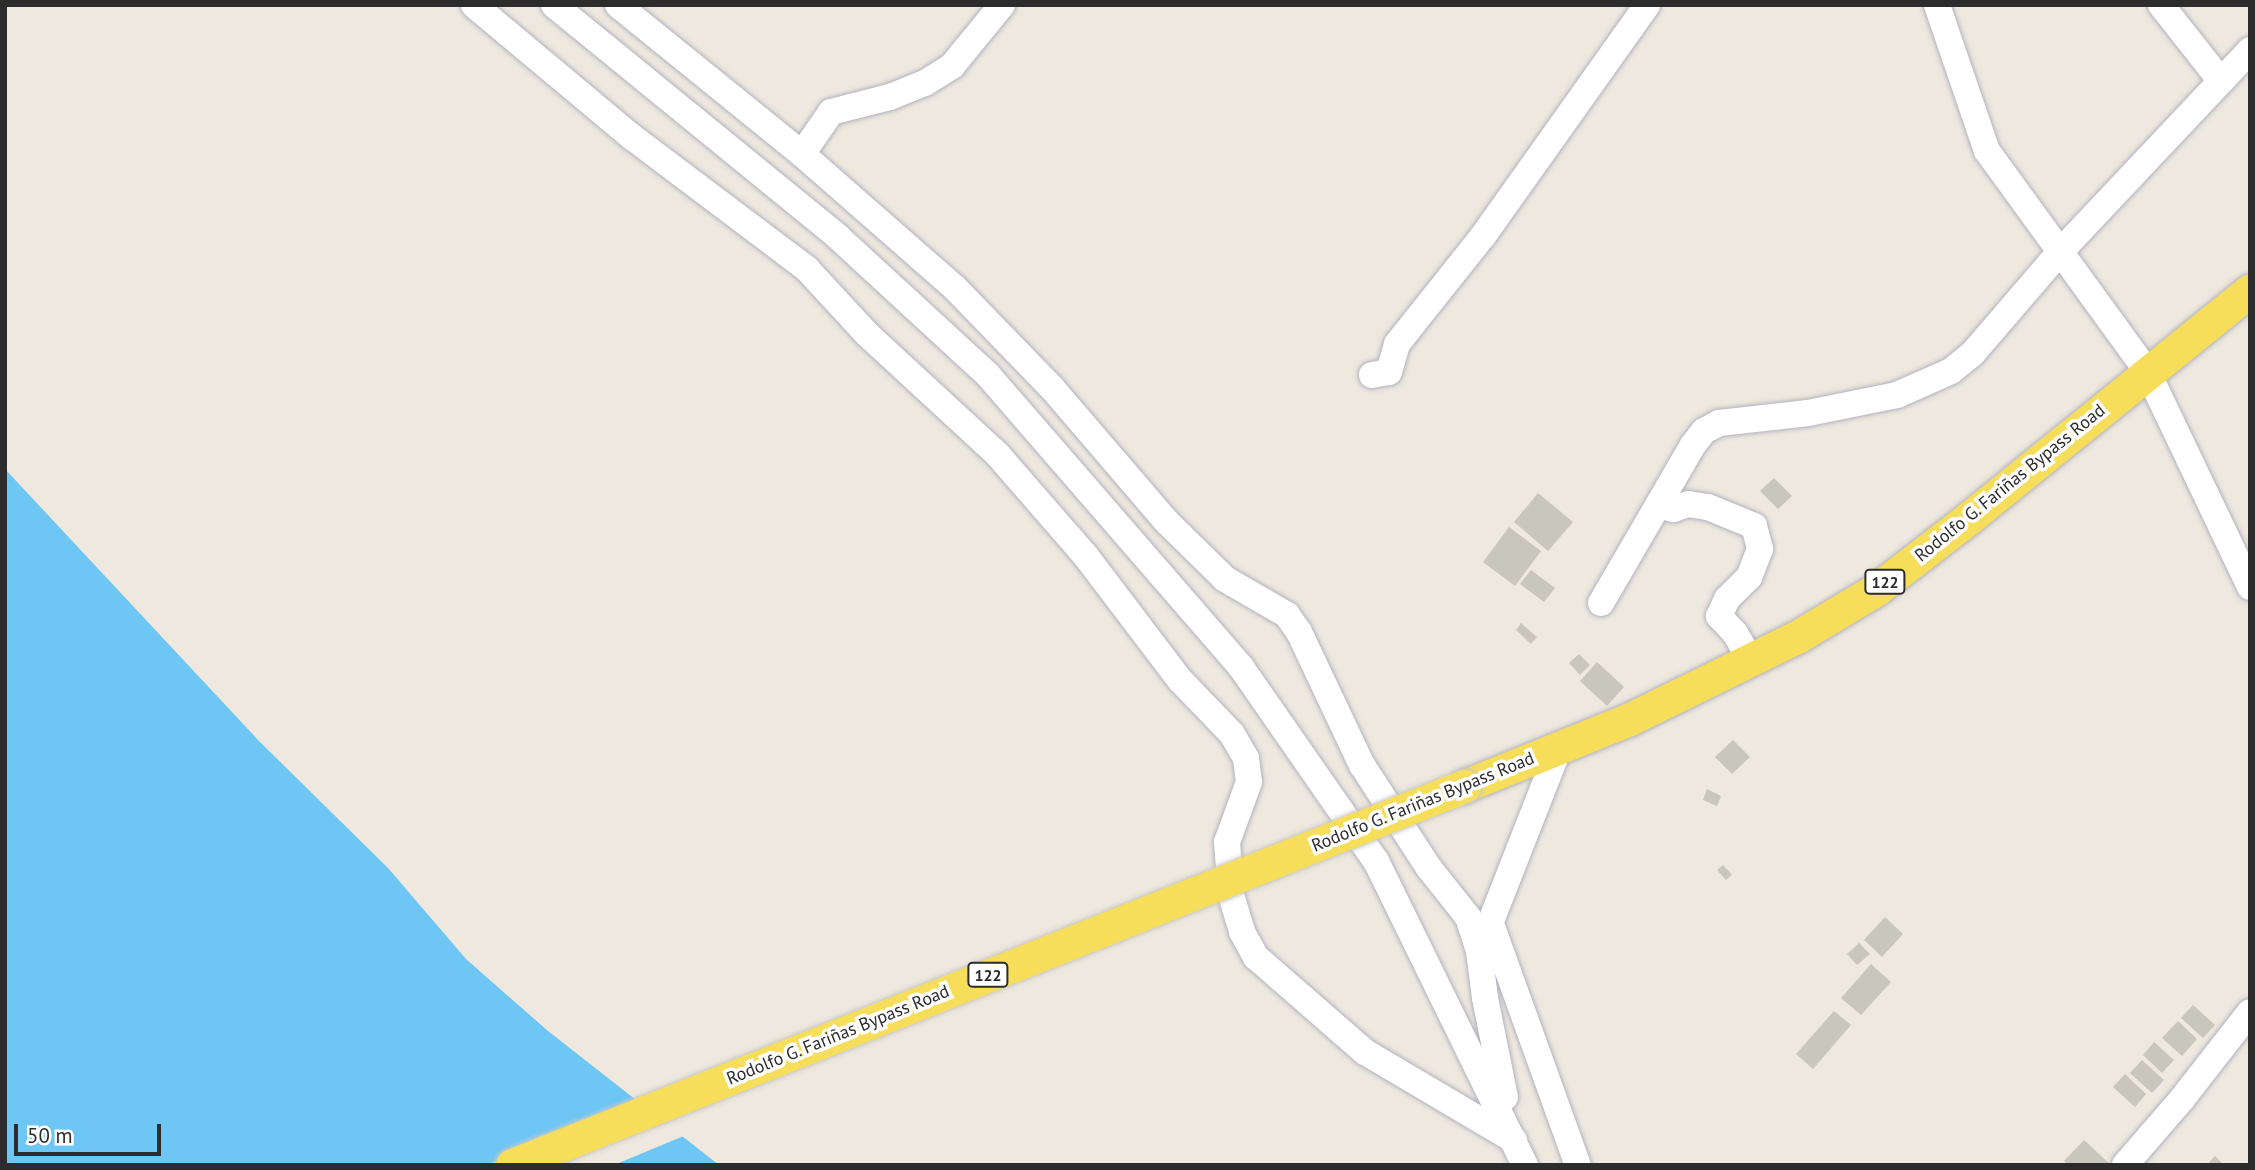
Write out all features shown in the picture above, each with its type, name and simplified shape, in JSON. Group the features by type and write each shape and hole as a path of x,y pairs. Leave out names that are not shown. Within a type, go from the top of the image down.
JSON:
{"main road":[{"name":"Rodolfo G. Fariñas Bypass Road","path":"512,1165 1559,748 1630,719 1751,661 1877,589 2250,290"}],"street":[{"path":"474,5 632,137 807,269 867,334 998,454 1085,555 1180,680 1232,734 1246,758 1248,782 1227,842 1231,895 1242,932 1256,957 1365,1052 1514,1140"},
{"path":"554,5 838,237 988,375 1241,667 1376,861 1525,1165"},
{"path":"618,5 802,154 955,288 1052,388 1167,522 1225,579 1287,615 1299,632 1362,765 1429,868 1468,917 1479,951 1485,999 1514,1140"},
{"path":"802,154 831,112 890,97 925,83 952,66 1002,5"},
{"path":"1373,375 1389,373 1396,344 1483,236 1647,5"},
{"path":"1937,5 1987,151 2148,373 2250,587"},
{"path":"2161,5 2221,80"},
{"path":"1601,603 1693,445 1704,431 1719,422 1808,413 1897,395 1951,371 1973,353 2059,253 2250,50"},
{"path":"1658,505 1673,509 1688,503 1708,507 1754,526 1759,549 1749,577 1727,599 1719,616 1735,634 1751,661"},
{"path":"1479,951 1559,748"},
{"path":"1491,924 1578,1165"},
{"path":"2125,1165 2182,1099 2250,1012"}],"water":[{"path":"5,469 259,741 388,868 466,959 548,1031 719,1165 5,1165"}],"pier":[{"path":"644,1102 686,1135 614,1165 487,1165"}],"building":[{"path":"1774,478 1792,496 1778,509 1760,491"},
{"path":"1538,493 1573,522 1548,551 1514,522"},
{"path":"1509,527 1541,551 1515,586 1483,562"},
{"path":"1531,570 1555,588 1544,602 1520,584"},
{"path":"1521,623 1537,637 1531,644 1516,630"},
{"path":"1579,654 1590,665 1580,675 1569,663"},
{"path":"1597,662 1624,687 1607,706 1580,681"},
{"path":"1733,740 1750,757 1732,774 1715,757"},
{"path":"1707,789 1721,796 1717,806 1703,800"},
{"path":"1723,865 1732,875 1726,880 1717,870"},
{"path":"1885,917 1903,934 1882,957 1864,940"},
{"path":"1859,943 1870,954 1857,965 1847,954"},
{"path":"1871,964 1891,982 1861,1015 1841,998"},
{"path":"2193,1005 2215,1025 2203,1038 2181,1018"},
{"path":"1834,1011 1851,1025 1813,1069 1796,1054"},
{"path":"2178,1021 2197,1039 2182,1056 2162,1038"},
{"path":"2154,1042 2174,1060 2162,1073 2143,1055"},
{"path":"2142,1060 2164,1080 2152,1093 2130,1073"},
{"path":"2125,1074 2146,1094 2135,1107 2113,1087"},
{"path":"2084,1140 2111,1165 2068,1165 2064,1161"},
{"path":"2215,1156 2224,1165 2207,1165"}]}
